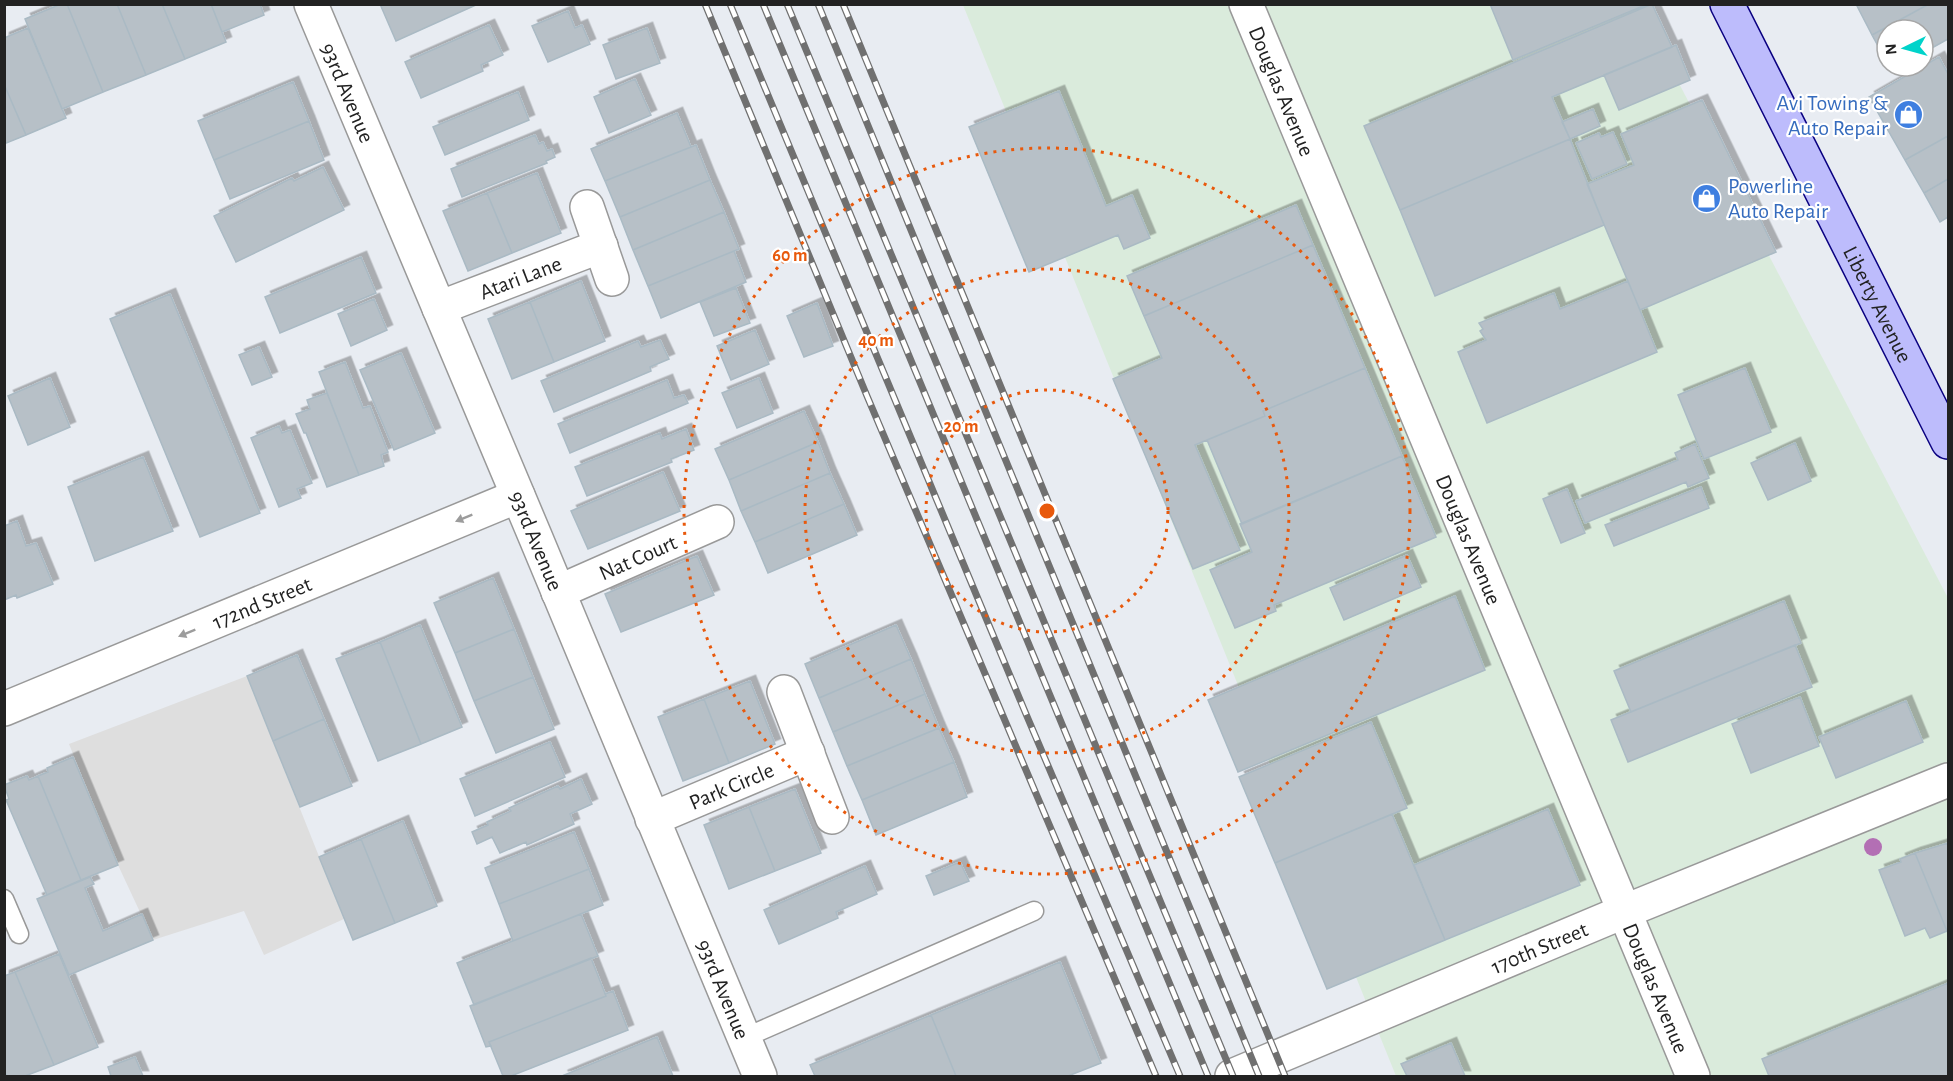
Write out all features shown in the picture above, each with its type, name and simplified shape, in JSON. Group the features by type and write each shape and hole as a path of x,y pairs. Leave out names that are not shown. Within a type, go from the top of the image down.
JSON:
{"main road":[{"name":"Liberty Avenue","path":"1727,4 1948,442"}],"street":[{"name":"93rd Avenue","path":"311,4 760,1077"},
{"name":"Douglas Avenue","path":"1246,4 1693,1077"},
{"path":"587,207 612,279"},
{"name":"Atari Lane","path":"439,308 601,246"},
{"name":"172nd Street","path":"4,709 518,496"},
{"name":"Nat Court","path":"558,592 717,522"},
{"path":"784,692 832,817"},
{"name":"Park Circle","path":"652,819 808,753"},
{"name":"170th Street","path":"1232,1077 1623,912 1948,780"}],"lane":[{"path":"4,899 19,934"},
{"path":"744,1038 1034,911"}],"shaded area":[{"path":"963,5 1638,5 1948,598 1948,1076 1396,1076"},
{"path":"247,676 344,919 264,955 244,911 153,940 118,865 69,744"}],"building":[{"path":"61,4 67,4 103,92 62,109 25,19"},
{"path":"67,4 117,4 146,75 103,92"},
{"path":"117,4 162,4 185,59 146,75"},
{"path":"162,4 211,4 226,42 185,59"},
{"path":"211,4 260,4 264,15 222,32"},
{"path":"380,4 478,4 396,41"},
{"path":"1490,4 1648,4 1513,60"},
{"path":"1652,4 1672,47 1552,97 1570,139 1400,210 1364,126"},
{"path":"1856,4 1929,4 1903,18 1875,18 1875,33 1872,35"},
{"path":"1929,4 1948,4 1948,39 1935,46 1935,18 1903,18"},
{"path":"568,11 575,28 582,25 590,44 548,62 532,26"},
{"path":"489,25 503,55 481,65 483,71 421,98 405,62"},
{"path":"28,28 66,118 26,135 4,84 4,38"},
{"path":"647,28 660,63 616,79 603,45"},
{"path":"1676,45 1690,80 1619,110 1604,75"},
{"path":"1939,57 1948,74 1948,136 1905,160 1869,97 1902,78 1935,78 1935,59"},
{"path":"635,79 651,115 609,133 594,97"},
{"path":"293,82 309,121 214,160 198,121"},
{"path":"4,84 26,135 4,144"},
{"path":"1059,91 1106,206 1132,195 1150,238 1124,249 1118,235 1029,272 969,127"},
{"path":"518,92 529,120 445,155 433,127"},
{"path":"1702,100 1776,252 1640,310 1587,184 1634,165 1621,134"},
{"path":"1593,109 1600,126 1570,139 1562,122"},
{"path":"677,113 691,147 605,181 591,149"},
{"path":"309,121 324,160 230,199 214,160"},
{"path":"1613,132 1627,164 1592,179 1576,143 1599,133 1601,137"},
{"path":"535,135 539,144 543,142 547,151 552,149 555,157 546,161 547,163 462,197 451,169"},
{"path":"1948,136 1948,179 1924,193 1905,160"},
{"path":"1570,139 1604,225 1435,296 1400,210"},
{"path":"696,145 710,180 620,217 605,181"},
{"path":"323,167 344,210 236,262 214,216 292,178 294,181"},
{"path":"537,173 561,233 512,253 487,193"},
{"path":"1948,179 1948,217 1940,222 1924,193"},
{"path":"710,180 724,212 633,250 620,217"},
{"path":"487,193 512,253 468,271 443,211"},
{"path":"1296,205 1313,245 1144,316 1127,276"},
{"path":"724,212 739,249 648,286 633,250"},
{"path":"1313,245 1365,368 1263,411 1265,416 1195,445 1240,550 1193,569 1113,379 1162,358 1144,316"},
{"path":"734,251 746,282 661,318 648,286"},
{"path":"361,257 376,293 280,333 265,297"},
{"path":"581,281 605,341 554,362 530,302"},
{"path":"1628,281 1657,352 1487,423 1458,352 1486,340 1480,331 1483,329 1479,323 1554,293 1560,309"},
{"path":"736,288 750,323 714,336 700,302"},
{"path":"170,294 260,513 200,537 110,319"},
{"path":"374,299 387,330 351,346 338,314"},
{"path":"530,302 554,362 512,379 488,319"},
{"path":"817,303 833,346 804,357 787,316"},
{"path":"755,330 769,364 731,380 717,346"},
{"path":"660,340 669,359 650,367 651,371 554,412 541,381 638,341 641,347"},
{"path":"259,347 272,377 252,385 239,355"},
{"path":"401,353 435,433 394,450 360,370"},
{"path":"345,362 363,408 370,406 388,452 381,455 384,466 359,475 319,372"},
{"path":"1365,368 1402,456 1242,524 1207,440 1265,416 1263,411"},
{"path":"1745,368 1771,432 1704,459 1678,395"},
{"path":"50,378 70,427 28,445 8,396"},
{"path":"759,378 773,413 737,428 722,393"},
{"path":"667,380 674,398 684,395 688,403 570,453 558,424"},
{"path":"327,393 359,475 327,487 296,414 310,409 307,400"},
{"path":"804,411 818,442 729,480 715,449"},
{"path":"279,426 282,433 290,430 312,483 297,489 301,498 279,507 251,438"},
{"path":"686,429 694,450 671,459 672,462 587,496 575,467 660,433 662,439"},
{"path":"818,442 830,473 741,511 729,480"},
{"path":"1795,443 1811,481 1768,500 1751,463"},
{"path":"1695,444 1709,478 1688,487 1686,482 1585,523 1576,501 1678,460 1675,453"},
{"path":"1402,456 1436,537 1274,605 1276,611 1235,628 1210,570 1252,552 1240,524"},
{"path":"143,457 173,531 95,561 68,487"},
{"path":"663,472 680,511 588,549 571,511"},
{"path":"830,473 844,504 755,542 741,511"},
{"path":"1701,487 1709,508 1614,546 1605,525"},
{"path":"1567,489 1585,533 1561,543 1543,499"},
{"path":"844,504 857,535 768,573 755,542"},
{"path":"17,521 26,546 36,543 53,584 17,598 16,595 4,600 4,526"},
{"path":"1407,555 1421,587 1344,620 1330,588"},
{"path":"697,556 714,595 621,632 605,594"},
{"path":"493,578 514,629 455,653 434,603"},
{"path":"1455,596 1485,670 1238,772 1208,700"},
{"path":"1784,601 1801,643 1631,712 1614,671"},
{"path":"420,625 462,727 421,744 380,642"},
{"path":"896,625 911,659 819,698 805,664"},
{"path":"514,629 533,677 474,701 455,653"},
{"path":"380,642 421,744 378,761 336,659"},
{"path":"1795,645 1812,687 1628,762 1611,720"},
{"path":"297,655 324,719 273,741 247,676"},
{"path":"911,659 925,694 833,732 819,698"},
{"path":"533,677 554,729 496,753 474,701"},
{"path":"750,681 775,744 729,763 704,699"},
{"path":"925,694 939,728 847,766 833,732"},
{"path":"1800,697 1819,746 1751,773 1732,724"},
{"path":"704,699 729,763 683,781 658,717"},
{"path":"1906,701 1923,742 1836,778 1819,737"},
{"path":"324,719 352,786 300,807 273,741"},
{"path":"1371,722 1407,808 1275,863 1239,777"},
{"path":"939,728 954,762 862,800 847,766"},
{"path":"550,742 565,777 475,816 460,779"},
{"path":"73,757 118,865 81,880 38,776 48,772 47,768"},
{"path":"954,762 967,797 876,835 862,800"},
{"path":"27,776 29,780 38,776 81,880 47,895 6,800 9,799 4,785"},
{"path":"581,779 592,804 570,814 574,824 527,845 526,842 500,853 492,837 477,844 472,832 511,811 509,808 558,786 560,789"},
{"path":"795,789 821,853 775,871 749,807"},
{"path":"749,807 775,871 729,889 704,825"},
{"path":"1548,809 1580,885 1445,940 1414,865"},
{"path":"1392,814 1445,940 1327,989 1275,863"},
{"path":"403,821 437,906 395,923 361,839"},
{"path":"574,832 589,869 499,904 485,868"},
{"path":"361,839 395,923 353,940 319,857"},
{"path":"1948,843 1948,930 1947,931 1915,853"},
{"path":"1915,853 1947,931 1930,938 1925,928 1905,936 1879,870 1901,862 1900,859"},
{"path":"960,862 969,881 934,895 926,876"},
{"path":"865,866 877,894 836,912 838,918 779,944 764,910"},
{"path":"589,869 603,905 513,941 499,904"},
{"path":"90,877 94,884 85,888 103,931 142,914 153,940 69,975 37,899"},
{"path":"581,914 598,956 474,1005 457,963"},
{"path":"59,954 98,1047 54,1065 15,972"},
{"path":"591,958 606,996 489,1042 491,1046 486,1047 470,1006"},
{"path":"1060,962 1101,1063 1068,1076 956,1076 931,1015"},
{"path":"15,972 54,1065 25,1076 7,1076 4,1071 4,976"},
{"path":"1948,983 1948,1076 1769,1076 1762,1059"},
{"path":"613,991 628,1030 511,1076 503,1076 489,1042 606,996 605,994"},
{"path":"931,1015 956,1076 815,1076 810,1065"},
{"path":"657,1037 673,1076 562,1076"},
{"path":"1451,1043 1465,1076 1407,1076 1401,1064"},
{"path":"135,1057 143,1076 111,1076 108,1067"}],"railway":[{"path":"705,4 867,396 1156,1076"},
{"path":"730,4 1026,714 1180,1076"},
{"path":"763,4 1208,1076"},
{"path":"787,4 1233,1076"},
{"path":"818,4 1259,1076"},
{"path":"843,4 1285,1076"}],"place":[{"name":"Avi Towing & Auto Repair","path":"1909,115"},
{"name":"Powerline Auto Repair","path":"1707,198"}]}
